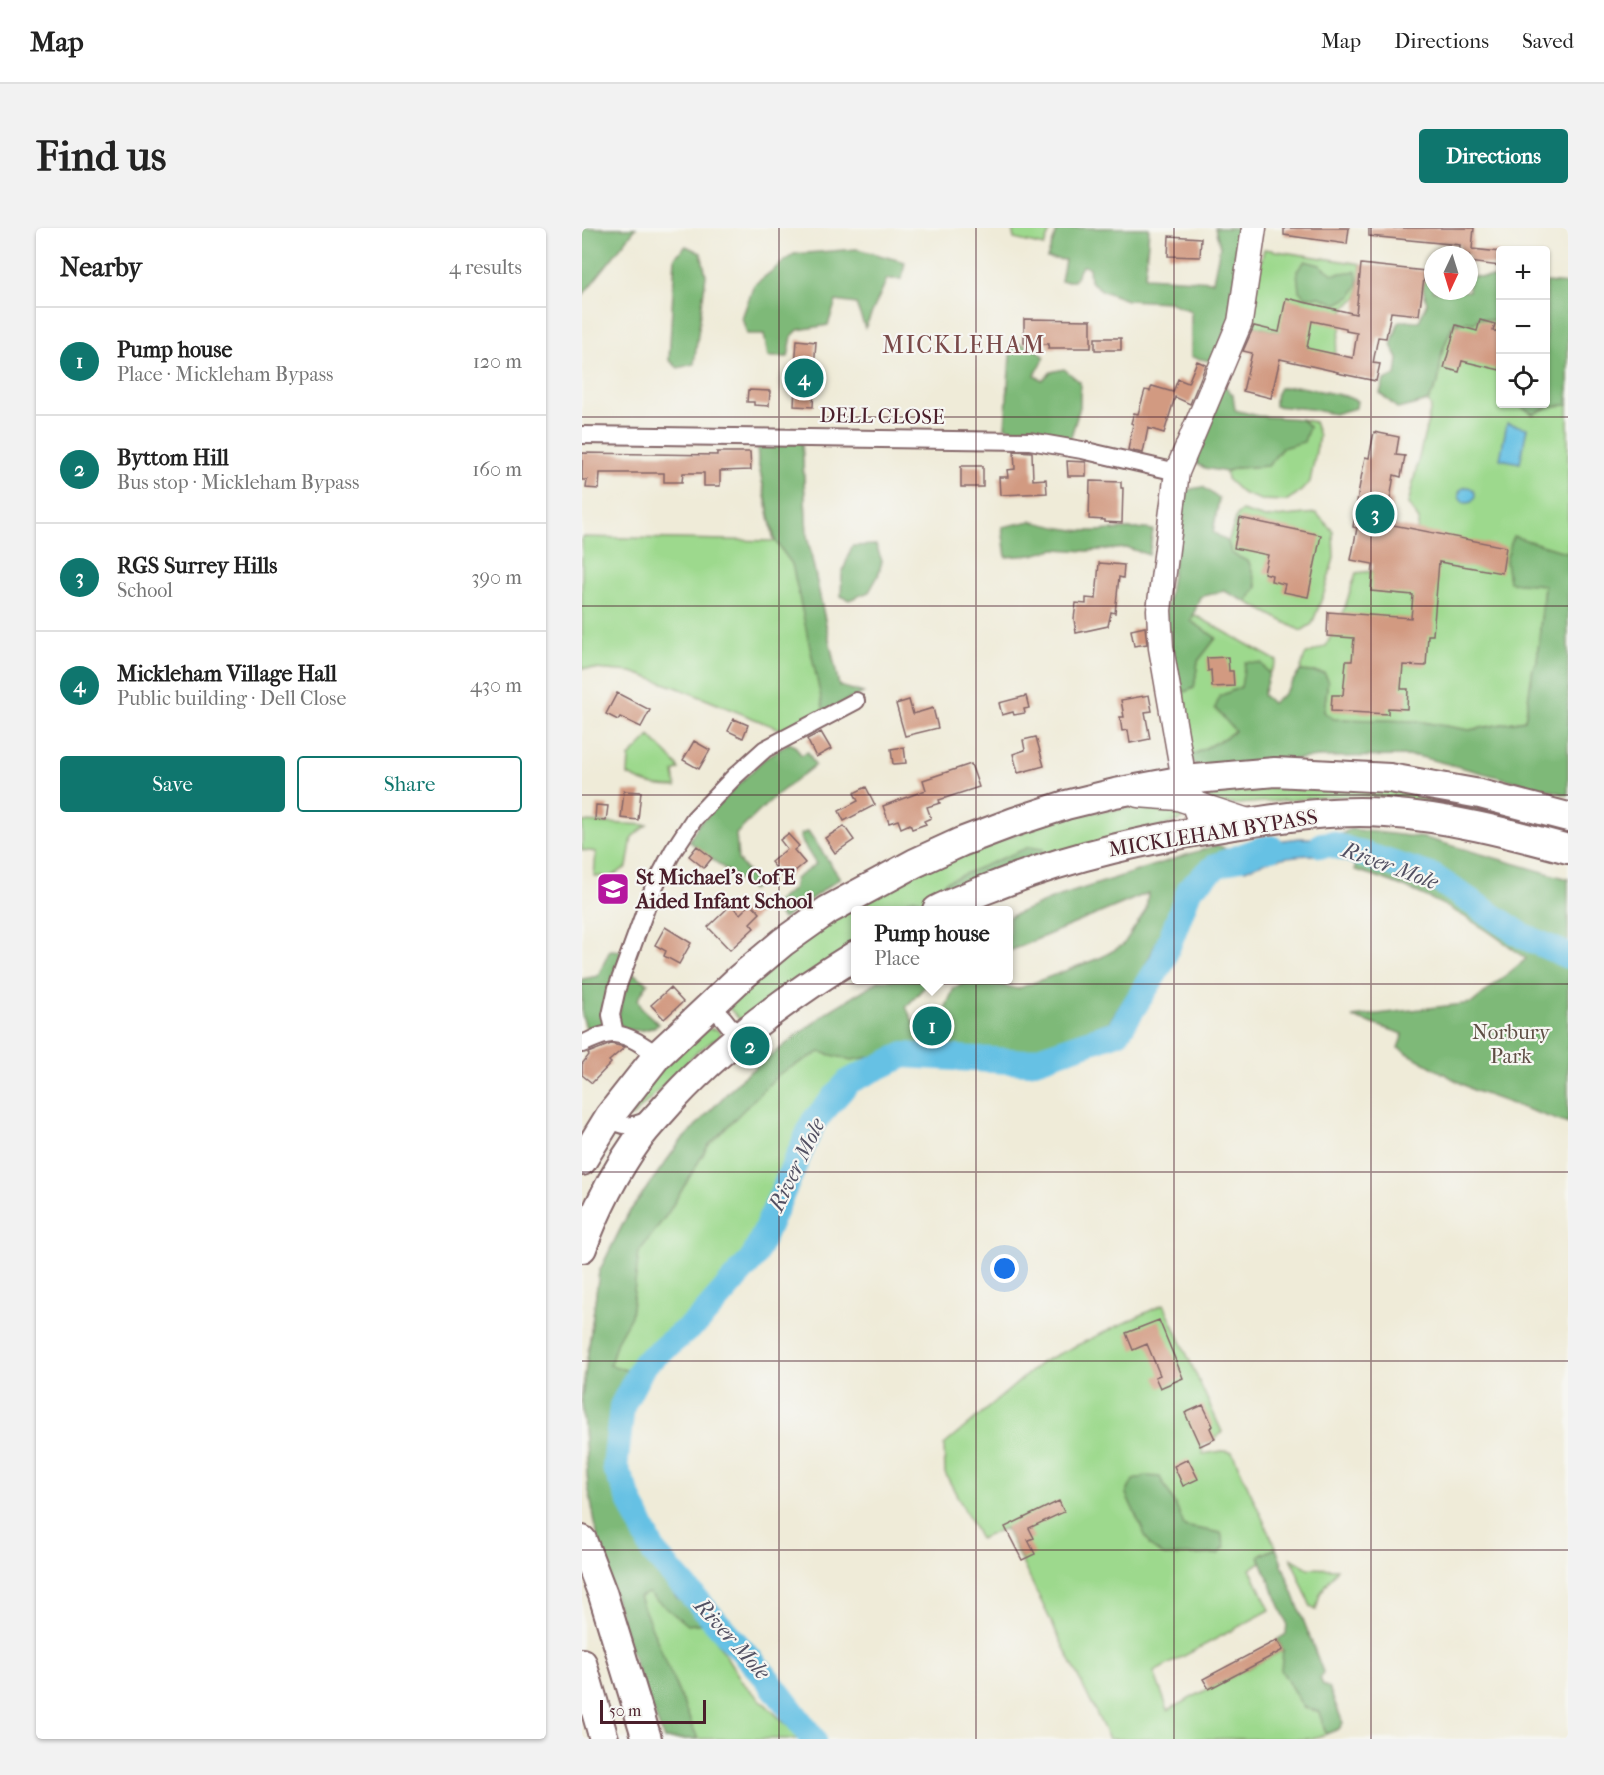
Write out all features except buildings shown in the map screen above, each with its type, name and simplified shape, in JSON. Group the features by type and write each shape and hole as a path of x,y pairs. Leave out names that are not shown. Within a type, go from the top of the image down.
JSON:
{"highway":[{"name":"MICKLEHAM BYPASS","path":"582,1161 609,1117 657,1056 740,978 783,942 828,910 894,873 961,842 1014,822 1066,805 1115,793 1188,790 1275,772 1390,778 1480,795 1568,817"},
{"name":"MICKLEHAM BYPASS","path":"947,906 1027,873 1076,857 1134,843 1309,814 1384,813 1449,820 1568,849"},
{"path":"582,1248 591,1223 614,1176 640,1137 679,1092 739,1038 801,990 851,958"},
{"path":"582,1540 603,1595 647,1739"},
{"path":"582,1663 604,1739"}],"main road":[{"path":"1210,829 1200,820 1188,790 1161,648 1159,610 1177,472 1240,322 1254,228"},
{"path":"1188,790 1251,822"}],"street":[{"name":"DELL CLOSE","path":"582,435 1030,441 1082,450 1177,472"},
{"path":"615,1034 611,1015 616,988 653,889 673,851 694,819 735,776 765,749 856,701"},
{"path":"711,1005 739,1038"},
{"path":"582,1044 601,1036 615,1034 633,1040 657,1056"},
{"path":"609,1117 625,1126 656,1118"}],"green space":[{"path":"583,228 636,228 582,296 582,230"},
{"path":"1012,228 1051,228 1044,246 1014,239"},
{"path":"1058,228 1149,228 1145,277 1213,281 1220,247 1215,228 1245,228 1235,305 1214,362 1191,357 1191,311 1169,302 1127,300 1103,291 1090,281 1089,267 1082,266 1074,281 1061,281 1065,260 1047,258"},
{"path":"686,246 701,253 706,275 694,364 678,368 669,360 675,257"},
{"path":"857,249 905,262 902,279 887,279 865,328 856,304 836,301 828,325 798,330 792,336 788,357 768,357 764,334 747,334 742,318 754,285 794,254"},
{"path":"1264,249 1361,264 1358,297 1345,307 1332,368 1291,335 1247,324"},
{"path":"1305,261 1320,265 1333,274 1356,271 1358,283 1352,296 1337,304 1320,297 1306,297 1299,291 1297,271"},
{"path":"1478,277 1496,278 1496,320 1479,318 1474,323 1453,324 1442,352 1438,383 1428,401 1398,409 1380,393 1384,380 1396,375 1398,359 1391,345 1399,321 1419,321 1426,300 1478,300"},
{"path":"1550,282 1568,284 1568,405 1550,407"},
{"path":"1478,318 1496,320 1496,408 1523,408 1533,414 1552,406 1568,405 1568,553 1514,537 1544,585 1537,662 1533,668 1525,720 1469,730 1417,721 1333,719 1324,713 1328,680 1324,673 1300,671 1305,655 1326,646 1345,607 1356,573 1411,562 1419,520 1408,504 1431,407 1428,401 1438,383 1442,352 1453,324"},
{"path":"1011,341 1032,347 1045,357 1035,375 1042,380 1051,372 1064,369 1080,382 1080,407 1069,443 1005,427"},
{"path":"1223,384 1233,395 1235,410 1258,416 1301,419 1309,427 1304,442 1282,448 1268,466 1235,468 1226,472 1197,464 1195,454"},
{"path":"1296,386 1345,396 1357,401 1356,408 1334,414 1275,406 1275,397 1280,388"},
{"path":"1523,408 1547,408 1533,414"},
{"path":"1301,419 1314,422 1319,436 1310,482 1300,492 1286,501 1261,500 1242,493 1227,479 1226,472 1235,468 1268,466 1282,448 1309,427"},
{"path":"757,443 802,443 807,536 839,686 863,693 824,712 792,564 775,541 758,461"},
{"path":"802,443 807,536 839,686 863,693 782,730 632,672 582,668 582,537 774,541 758,461"},
{"path":"1203,487 1219,499 1213,532 1228,542 1231,553 1249,562 1257,587 1247,602 1224,591 1200,597 1191,621 1216,638 1198,661 1194,688 1177,695 1166,613 1185,492"},
{"path":"1242,511 1265,518 1316,513 1333,531 1334,558 1324,593 1312,624 1301,631 1247,602 1257,586 1231,552 1228,542 1237,515"},
{"path":"1031,521 1084,531 1138,528 1153,530 1149,555 1128,548 1087,551 1054,549 1033,555 1006,557 1002,527"},
{"path":"1513,536 1568,553 1568,795 1417,756 1319,757 1198,768 1189,757 1235,731 1215,708 1220,696 1241,687 1245,662 1261,663 1269,674 1263,695 1272,703 1283,695 1300,671 1324,673 1328,680 1324,712 1334,719 1417,721 1469,730 1525,720 1533,668 1537,662 1544,585 1509,582 1506,561"},
{"path":"876,545 882,561 878,576 869,592 849,600 841,596 842,574 852,546"},
{"path":"1193,614 1277,661 1269,674 1261,663 1241,687 1220,696 1235,730 1189,757 1177,695 1194,688 1198,661 1216,638 1191,621"},
{"path":"650,736 679,769 674,772 676,787 651,784 628,775 629,757"},
{"path":"789,743 796,747 801,755 808,752 815,765 773,798 736,834 738,860 757,884 752,890 689,841 698,825 764,759"},
{"path":"1267,783 1350,786 1452,797 1446,807 1354,795 1237,804 1211,803 1203,794 1204,787"},
{"path":"1452,797 1568,825 1568,843 1445,807"},
{"path":"1164,802 1180,806 1184,813 1181,820 937,900 926,906 856,906 896,881 1060,817"},
{"path":"582,822 647,825 632,837 627,867 610,877 594,876 596,852 582,850"},
{"name":"Norbury Park","path":"1350,829 1425,838 1568,879 1568,1124 1473,1090 1398,1048 1403,1034 1352,1017 1472,1003 1526,959 1507,944 1445,906 1401,885 1355,870 1356,847 1340,835"},
{"path":"808,831 840,878 783,919 771,906 793,889 795,879 816,864 800,835"},
{"path":"1217,845 1224,848 1226,854 1187,876 1142,973 1109,1022 1024,1053 930,1048 930,1038 949,1027 945,1009 954,988 963,984 998,984 1017,989 1102,957 1123,945 1146,910 1148,893 1013,949 1013,915 1054,898"},
{"path":"1029,847 1043,849 1039,860 947,896 941,888 945,882"},
{"path":"915,898 920,901 921,906 893,906"},
{"path":"851,909 851,948 744,1024 727,1006 783,952"},
{"path":"610,950 622,951 605,1000 607,1020 605,1028 588,1034 582,1015 582,979 598,976"},
{"path":"629,971 648,983 638,999 642,1009 659,1024 654,1027 632,1030 626,1029 617,1022"},
{"path":"873,984 927,984 906,1007 922,1040 920,1047 896,1048 871,1057 851,1060 820,1052 780,1073 708,1146 668,1213 639,1252 631,1316 617,1341 610,1365 629,1371 610,1416 607,1461 652,1561 676,1597 706,1623 687,1625 648,1593 639,1597 698,1739 664,1739 635,1664 600,1549 588,1486 582,1397 599,1272 628,1214 681,1141 743,1077 829,1011"},
{"path":"844,1002 871,1057 844,1078 808,1114 789,1152 750,1246 697,1308 652,1345 629,1371 610,1416 607,1460 652,1561 676,1597 706,1623 742,1682 800,1739 664,1739 588,1486 582,1397 599,1272 628,1214 681,1141 743,1077"},
{"path":"707,1029 717,1029 721,1037 698,1051 632,1117 622,1116 641,1084"},
{"path":"1164,1304 1222,1432 1215,1439 1202,1445 1203,1454 1232,1452 1276,1548 1259,1556 1261,1562 1250,1569 1270,1610 1154,1672 1168,1710 1283,1650 1319,1712 1326,1734 1310,1739 1109,1739 1005,1528 980,1539 945,1473 944,1445 1042,1362"},
{"path":"1146,1476 1160,1477 1177,1507 1184,1526 1221,1533 1225,1547 1218,1554 1164,1556 1150,1546 1126,1494 1133,1480"},
{"path":"1276,1548 1323,1672 1320,1678 1323,1685 1329,1688 1343,1723 1339,1729 1326,1734 1319,1712 1303,1707 1281,1670 1283,1650 1277,1640 1286,1634 1287,1623 1259,1556"},
{"path":"1291,1558 1308,1568 1337,1569 1320,1594 1316,1610 1311,1607"}],"water":[{"path":"1507,423 1527,428 1520,463 1500,459"},
{"path":"1467,487 1473,489 1475,495 1473,501 1467,503 1461,501 1459,495 1461,489"},
{"path":"1300,838 1344,839 1356,847 1356,860 1314,855 1285,857 1245,870 1234,848 1259,843"}],"waterway":[{"name":"River Mole","path":"1322,845 1331,844 1434,877 1523,936 1568,956"},
{"name":"River Mole","path":"813,1739 766,1677 654,1553 615,1467 622,1406 644,1364 700,1319 754,1257 814,1121 849,1081 904,1055 1029,1062 1118,1032 1162,962 1190,888 1216,866 1262,849 1271,848"}],"place":[{"name":"Mickleham Village Hall","path":"804,378"},
{"name":"RGS Surrey Hills","path":"1375,514"},
{"name":"St Michael's CofE Aided Infant School","path":"613,889"},
{"name":"Pump house","path":"932,1026"},
{"name":"Byttom Hill","path":"750,1046"}],"district":[{"name":"MICKLEHAM","path":"964,345"}]}
